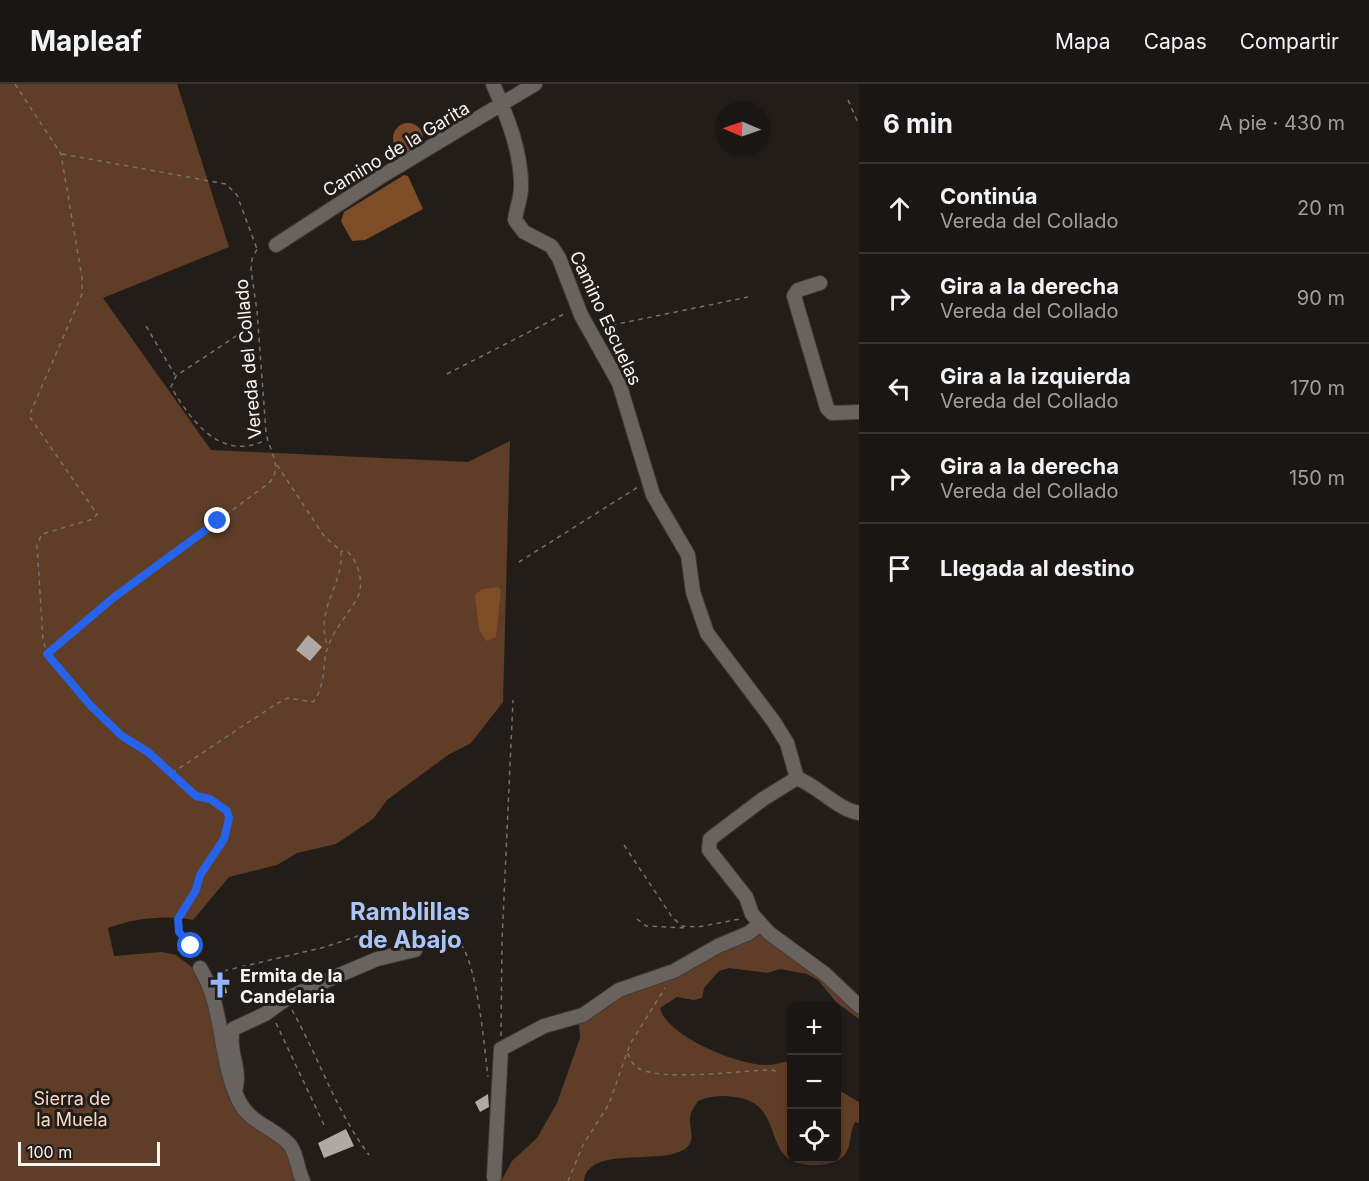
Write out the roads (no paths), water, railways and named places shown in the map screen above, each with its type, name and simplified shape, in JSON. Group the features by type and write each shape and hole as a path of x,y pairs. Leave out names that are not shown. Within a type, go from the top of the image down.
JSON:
{"street":[{"name":"Camino Escuelas","path":"493,84 503,105 521,174 521,198 516,220 524,232 551,246 559,258 578,308 619,382 653,495 688,555 693,592 707,633 774,722 787,743 797,778"},
{"name":"Camino de la Garita","path":"276,244 382,176 535,84"},
{"path":"820,283 798,290 794,296 827,408 832,413 859,412"},
{"path":"859,813 847,810 817,788 797,778 763,799 710,839 709,850 746,897 756,919 794,953 825,974 859,1006"},
{"path":"494,1177 501,1049 544,1026 583,1015 619,990 674,971 718,946 749,933 756,919"},
{"path":"235,1091 239,1080 231,1037 233,1029 270,1011 286,999 377,959 415,950"},
{"path":"203,972 212,991 235,1091 245,1111 293,1149 303,1181"}],"place":[{"name":"Ermita de la Candelaria","path":"220,985"}],"district":[{"name":"Ramblillas de Abajo","path":"410,925"}],"park label":[{"name":"Sierra de la Muela","path":"72,1108"}]}
